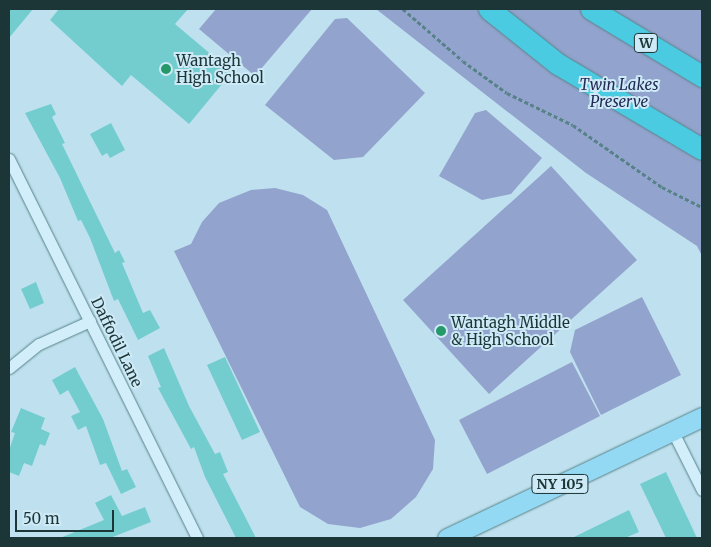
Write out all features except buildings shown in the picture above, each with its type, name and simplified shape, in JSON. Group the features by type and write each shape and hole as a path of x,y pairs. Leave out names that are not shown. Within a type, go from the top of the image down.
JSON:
{"highway":[{"path":"489,9 558,64 702,149"},
{"name":"W","path":"591,9 702,76"}],"main road":[{"name":"NY 105","path":"447,538 702,417"}],"street":[{"name":"Daffodil Lane","path":"9,159 12,178 90,321 197,538"},
{"path":"9,368 39,344 90,321"},
{"path":"672,430 702,490"}],"path":[{"path":"403,9 463,61 507,93 573,125 662,187 702,207"}],"green space":[{"path":"216,9 312,9 255,76 199,29"},
{"name":"Twin Lakes Preserve","path":"376,9 702,9 702,256 697,246 586,173"},
{"path":"347,18 425,93 363,157 334,160 265,105 335,19"},
{"path":"486,110 542,158 511,194 482,200 439,176 475,113"},
{"path":"551,166 637,260 489,394 403,300"},
{"path":"275,188 303,195 327,210 435,440 433,469 416,497 391,519 360,528 328,524 300,507 174,251 191,244 202,222 219,203 251,190"},
{"path":"642,297 681,375 601,415 570,352 575,330"},
{"path":"572,362 600,416 487,474 459,420"}],"place":[{"name":"Wantagh High School","path":"166,69"},
{"name":"Wantagh Middle & High School","path":"441,331"}]}
